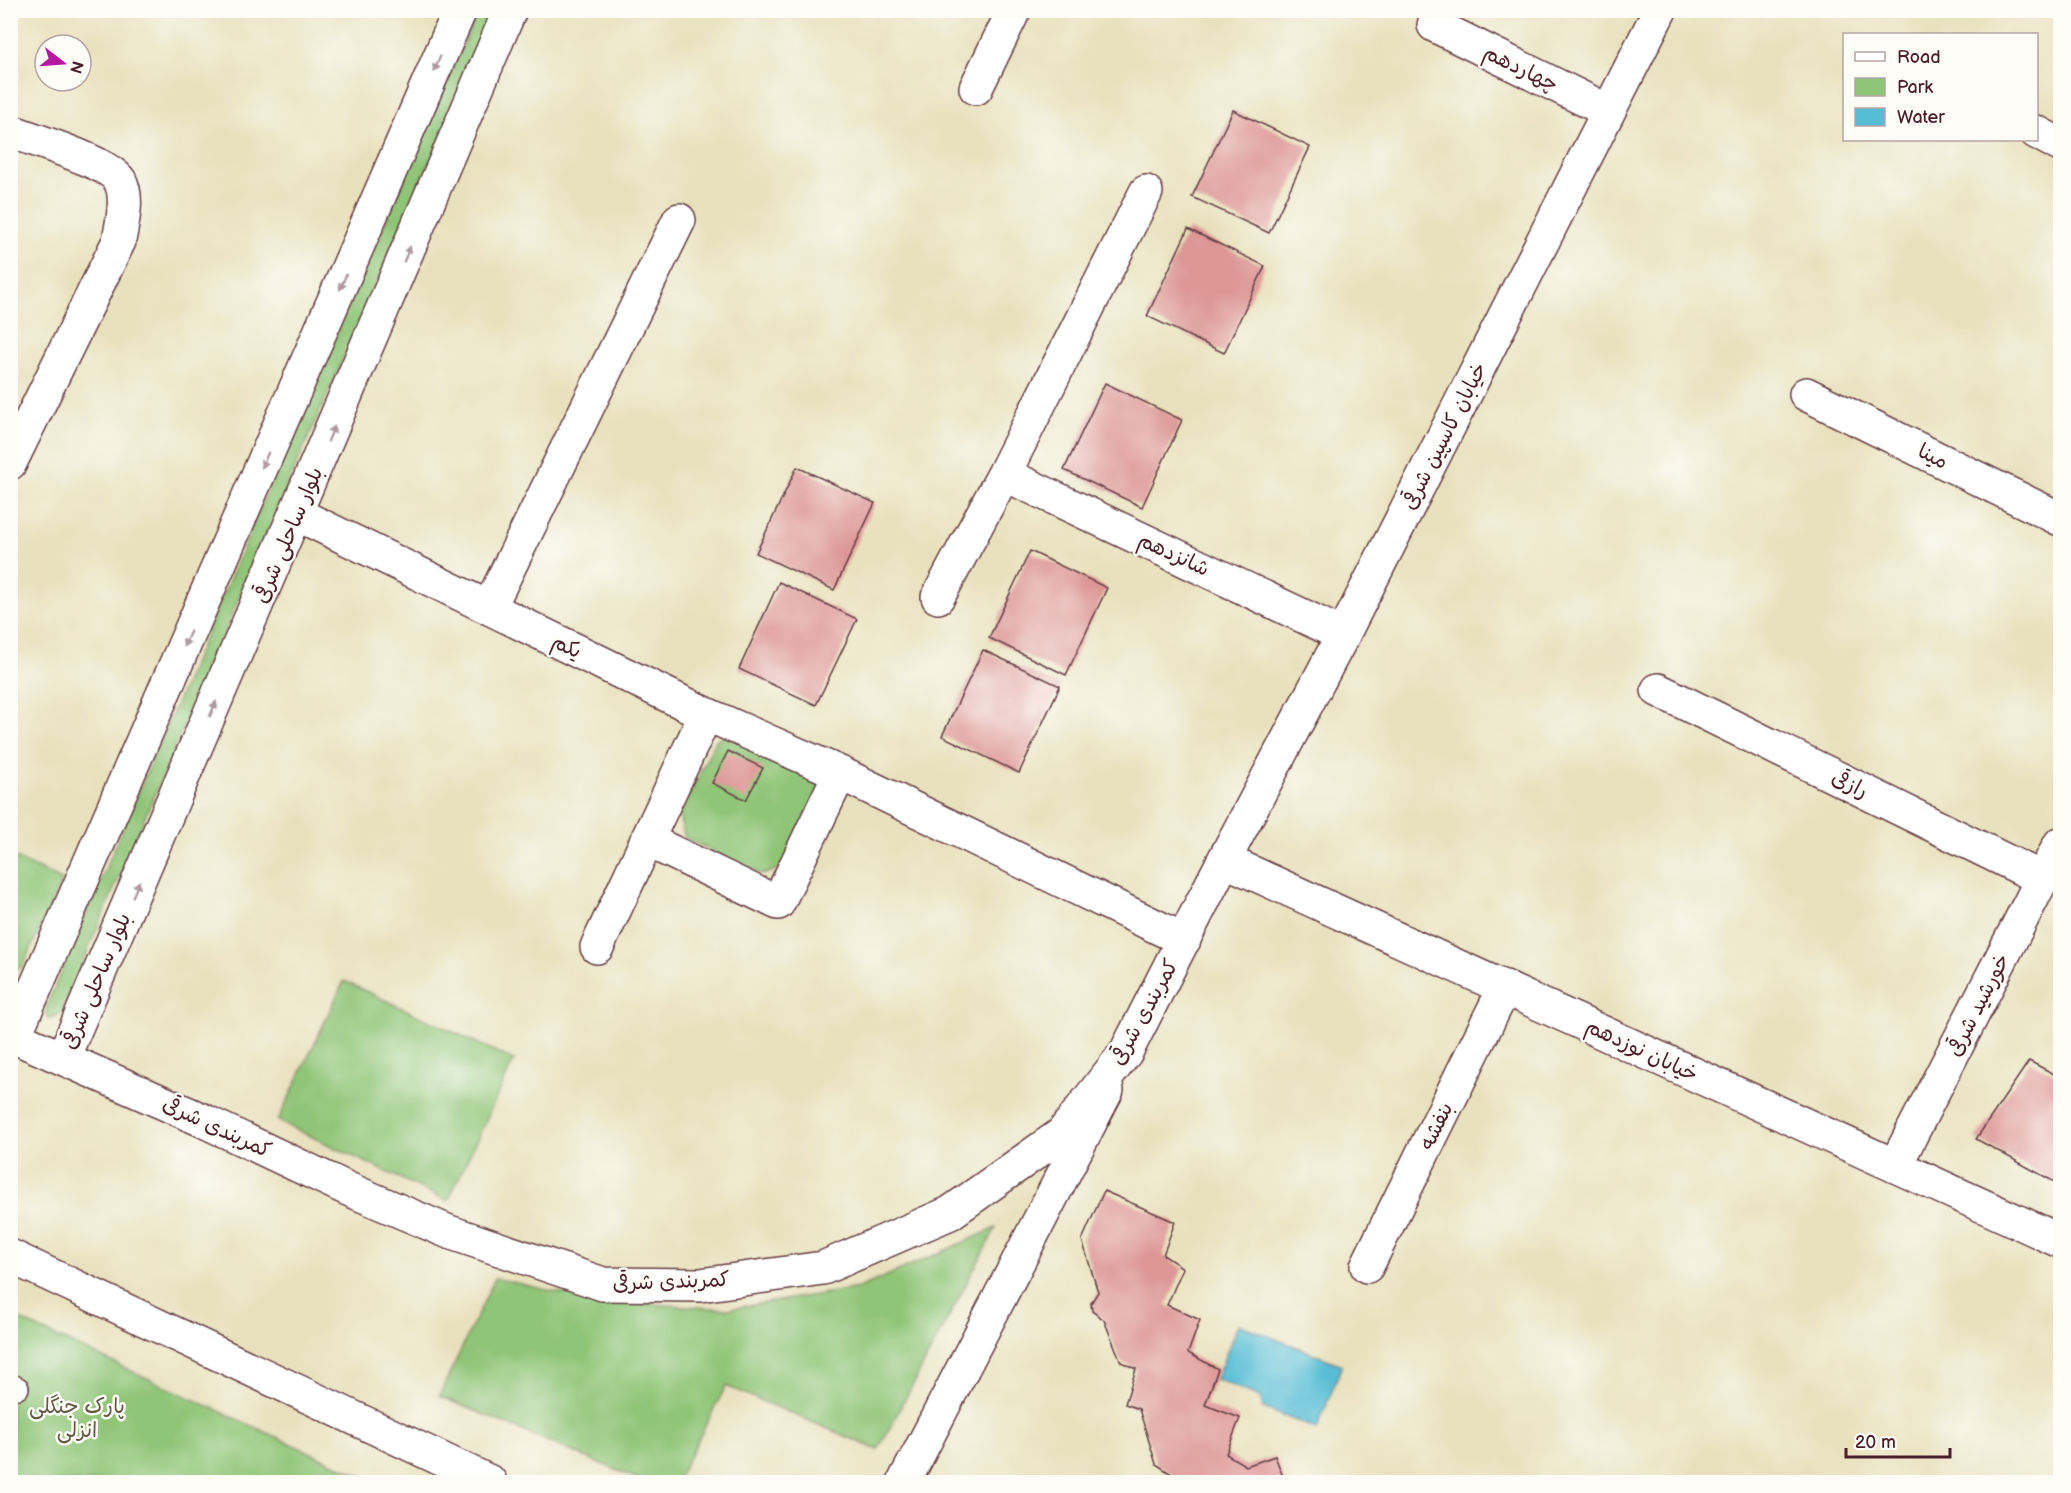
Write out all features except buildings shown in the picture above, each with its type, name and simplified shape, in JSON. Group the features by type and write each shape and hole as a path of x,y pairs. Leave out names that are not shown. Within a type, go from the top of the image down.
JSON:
{"street":[{"path":"12,1036 460,10"},
{"name":"بلوار ساحلی شرقی","path":"63,1058 297,514 510,10"},
{"path":"976,88 1014,10"},
{"name":"خیابان کاسپین شرقی","path":"1224,860 1343,634 1660,10"},
{"name":"چهاردهم","path":"1434,25 1608,111"},
{"path":"10,131 82,157 113,173 121,182 125,203 119,241 10,463"},
{"path":"2038,133 2061,145"},
{"path":"938,597 1004,474 1146,192"},
{"path":"489,608 679,220"},
{"name":"مینا","path":"1806,394 2061,519"},
{"name":"شانزدهم","path":"1004,474 1343,634"},
{"name":"یکم","path":"297,514 706,714 840,773 1184,940"},
{"name":"رازقی","path":"1658,690 2043,879"},
{"path":"597,947 706,714"},
{"path":"648,840 778,903 840,773"},
{"name":"خورشید شرقی","path":"1895,1166 2061,844"},
{"name":"کمربندی شرقی","path":"12,1036 348,1189 449,1232 572,1276 603,1284 700,1285 823,1268 950,1213 1062,1134 1126,1052 1224,860"},
{"name":"خیابان نوزدهم","path":"1224,860 2061,1241"},
{"name":"بنفشه","path":"1367,1266 1505,987"},
{"path":"904,1482 1126,1052"},
{"path":"10,1256 490,1482"}],"green space":[{"path":"478,11 496,11 284,493 60,1015 48,1018 46,1007 270,485"},
{"path":"741,729 810,766 821,789 786,866 763,875 685,838 679,816 716,740"},
{"path":"11,856 62,880 23,966 11,973"},
{"path":"344,981 514,1060 448,1201 278,1121"},
{"path":"996,1228 878,1450 726,1386 676,1482 645,1482 439,1396 495,1278 592,1300 728,1309 859,1288"},
{"name":"پارک جنگلی انزلی","path":"11,1316 375,1482 11,1482"}],"water":[{"path":"1238,1324 1342,1365 1317,1429 1263,1408 1260,1397 1216,1379"}]}
